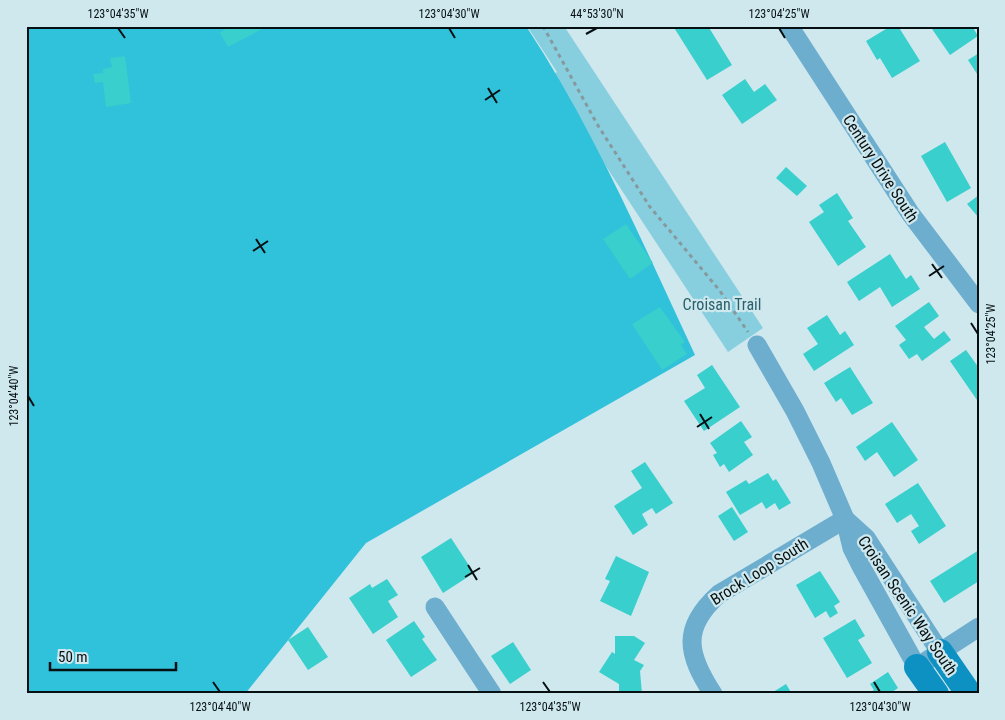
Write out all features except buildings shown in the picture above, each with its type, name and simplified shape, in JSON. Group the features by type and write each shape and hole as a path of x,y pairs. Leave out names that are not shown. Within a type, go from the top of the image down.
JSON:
{"street":[{"name":"Century Drive South","path":"789,26 910,213 979,304"},
{"name":"Croisan Scenic Way South","path":"757,345 795,411 845,518 852,548 862,568 917,667 936,694"},
{"name":"Croisan Scenic Way South","path":"845,518 866,538 969,694"},
{"name":"Brock Loop South","path":"713,694 696,664 692,646 692,635 703,608 719,594 845,518"},
{"path":"435,607 492,694"},
{"path":"917,667 979,627"}],"path":[{"path":"543,26 597,124 650,207 720,291 757,345"}],"green space":[{"name":"Croisan Trail","path":"527,26 564,26 763,328 728,352 548,78 557,72"}],"shaded area":[{"path":"26,26 526,26 551,65 596,146 637,229 695,355 366,543 245,694 26,694"}]}
